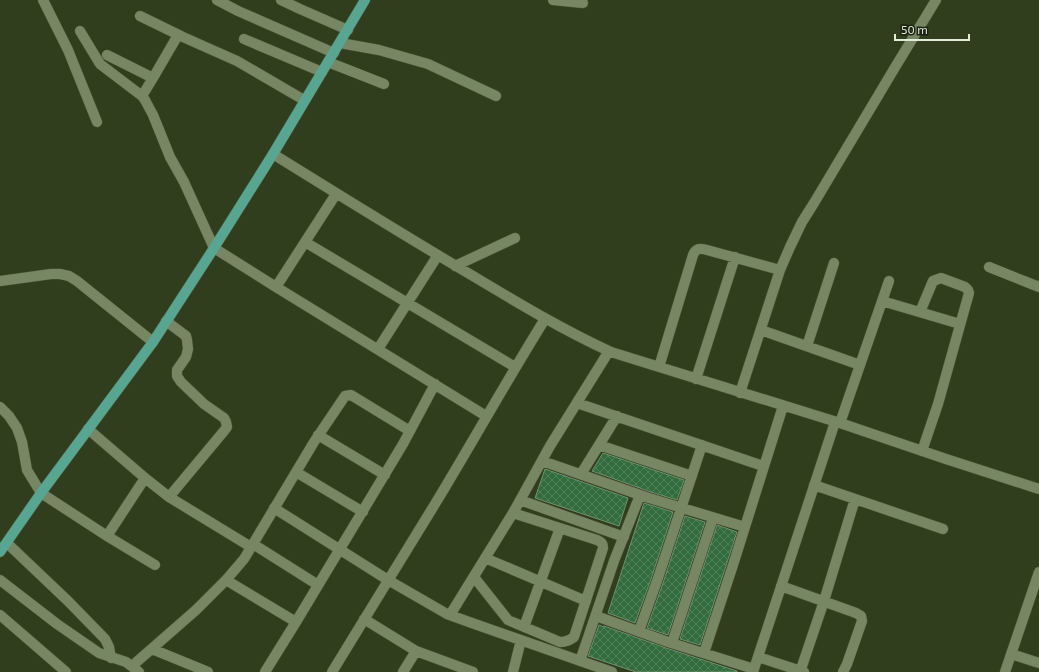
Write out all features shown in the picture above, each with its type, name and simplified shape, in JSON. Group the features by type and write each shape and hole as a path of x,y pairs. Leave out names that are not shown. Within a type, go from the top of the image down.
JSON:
{"main road":[{"path":"0,552 41,493 153,342 273,154 365,0"}],"street":[{"path":"43,0 68,50 97,122"},
{"path":"217,0 238,11 334,53"},
{"path":"281,0 300,10 348,30"},
{"path":"553,0 583,3"},
{"path":"740,392 780,270 802,222 936,0"},
{"path":"140,16 178,35 237,60 304,100"},
{"path":"80,31 100,64 142,96 145,100 153,115 170,157 184,182 214,248 486,416"},
{"path":"142,96 178,35"},
{"path":"244,39 322,72"},
{"path":"340,43 379,50 428,64 496,96"},
{"path":"107,55 153,78"},
{"path":"328,62 384,84"},
{"path":"273,154 336,194 545,319 609,351 838,422 1039,489"},
{"path":"276,287 336,194"},
{"path":"455,266 514,238"},
{"path":"305,242 515,367"},
{"path":"659,367 694,252 696,250 700,248 780,270"},
{"path":"378,349 438,255"},
{"path":"696,379 735,257"},
{"path":"807,346 834,263"},
{"path":"989,268 1039,287"},
{"path":"0,282 51,274 69,276 153,342"},
{"path":"920,312 933,281 942,278 965,287 968,290 969,293 938,404 922,451"},
{"path":"596,616 753,670 814,485 860,365 889,281"},
{"path":"882,301 960,324"},
{"path":"332,672 435,504 515,367 545,319"},
{"path":"166,321 186,336 187,340 188,349 186,357 178,370 177,376 181,382 204,404 224,418 227,427 170,497"},
{"path":"761,330 860,365"},
{"path":"450,615 513,513 542,461 609,351"},
{"path":"265,672 385,475 435,384"},
{"path":"0,580 57,624 99,652 111,658 126,662 135,669 152,649 196,610 244,560 318,435 343,398 351,395 410,431"},
{"path":"577,403 763,466"},
{"path":"704,653 783,406"},
{"path":"0,407 9,416 17,428 22,442 27,470 41,493 155,565"},
{"path":"580,474 617,416"},
{"path":"88,429 145,478 170,497 318,585"},
{"path":"318,435 385,475"},
{"path":"599,445 692,476"},
{"path":"639,631 702,445"},
{"path":"542,461 640,495 745,527"},
{"path":"296,472 363,512"},
{"path":"107,536 145,478"},
{"path":"814,485 943,529"},
{"path":"580,661 640,495"},
{"path":"758,657 802,672 855,499"},
{"path":"520,500 624,537"},
{"path":"274,508 388,580 450,615 612,672"},
{"path":"474,577 508,620 560,642 570,641 574,637 603,545 597,540 513,513"},
{"path":"672,643 713,518"},
{"path":"524,627 560,528"},
{"path":"7,543 67,600 105,639 109,647 111,658"},
{"path":"485,558 586,601"},
{"path":"1005,672 1039,572"},
{"path":"226,580 296,622"},
{"path":"781,586 861,616 862,621 843,672"},
{"path":"0,615 66,672"},
{"path":"364,619 416,651 473,672"},
{"path":"513,672 521,640"},
{"path":"152,649 208,672"},
{"path":"403,672 416,651"},
{"path":"1011,654 1039,663"}],"building":[{"path":"603,453 684,480 677,500 592,471"},
{"path":"545,469 628,498 619,526 535,498"},
{"path":"644,503 673,512 635,623 608,613"},
{"path":"685,516 705,522 668,635 647,628"},
{"path":"717,525 737,532 700,645 680,639"},
{"path":"599,625 737,672 636,672 588,656"}]}
